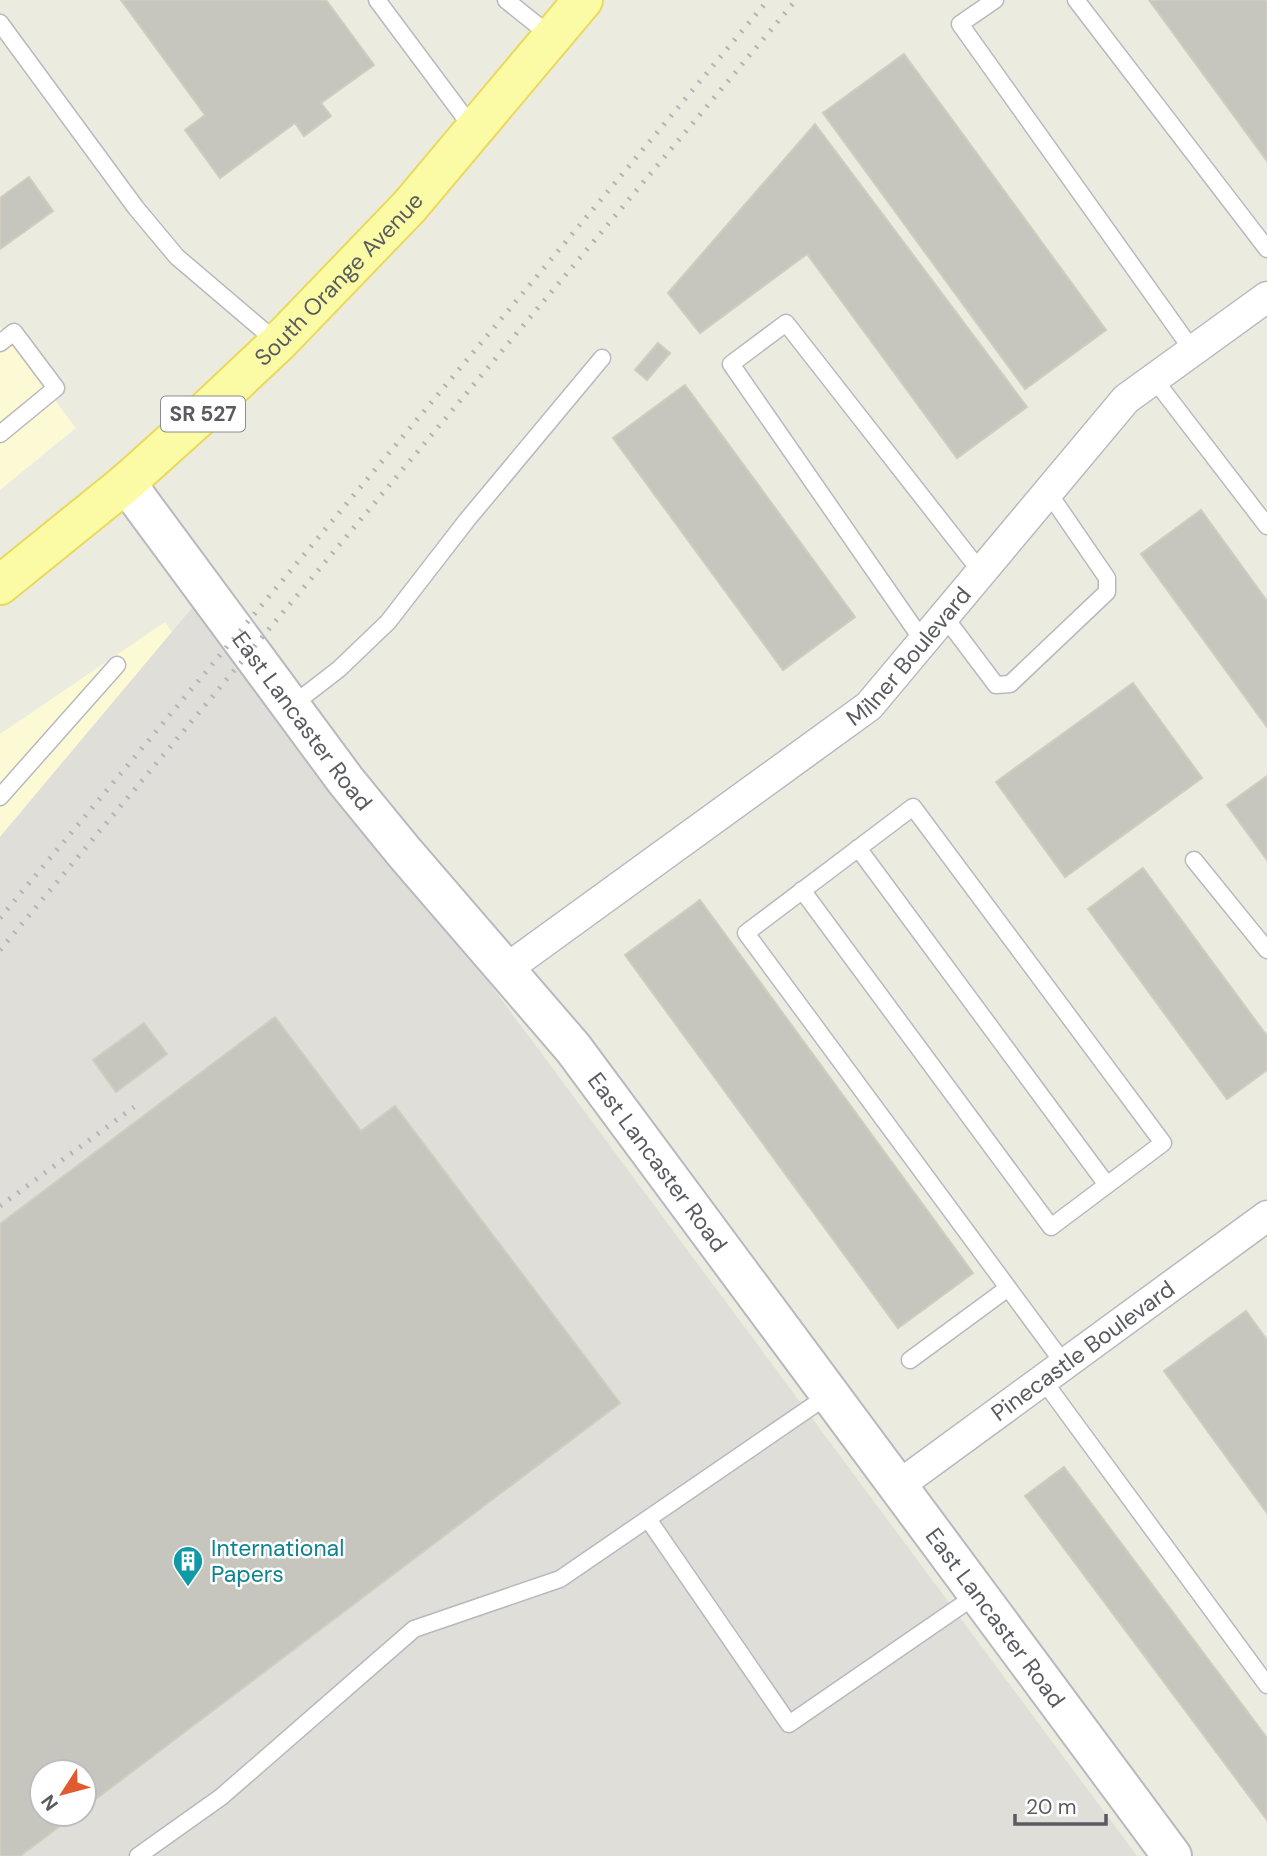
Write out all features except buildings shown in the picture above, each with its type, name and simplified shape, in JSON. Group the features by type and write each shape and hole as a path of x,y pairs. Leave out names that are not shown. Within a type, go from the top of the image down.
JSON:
{"main road":[{"name":"South Orange Avenue","path":"0,585 126,483 278,343 410,207 583,0"}],"street":[{"name":"Milner Boulevard","path":"505,970 869,706 1125,400 1267,297"},
{"name":"East Lancaster Road","path":"126,483 346,781 573,1048 1172,1856"},
{"name":"Pinecastle Boulevard","path":"898,1486 1267,1216"}],"lane":[{"path":"377,0 474,130"},
{"path":"506,0 552,37"},
{"path":"995,0 960,24 1192,351"},
{"path":"1076,0 1267,249"},
{"path":"0,23 136,208 177,257 278,343"},
{"path":"923,641 731,364 786,323 981,572"},
{"path":"0,343 14,332 56,388 0,434"},
{"path":"291,706 339,669 388,622 467,520 602,358"},
{"path":"1154,379 1267,526"},
{"path":"944,616 996,685 1010,684 1107,592 1107,578 1048,492"},
{"path":"0,797 117,665"},
{"path":"802,890 1051,1227 1163,1143 913,807 802,890 746,933 1008,1288 1054,1372 1267,1685"},
{"path":"858,848 1107,1185"},
{"path":"1194,860 1267,950"},
{"path":"910,1360 1008,1288"},
{"path":"138,1856 222,1797 414,1629 560,1579 830,1394"},
{"path":"648,1519 789,1724 978,1594"}],"shaded area":[{"path":"0,327 76,428 0,490"},
{"path":"202,596 1137,1856 0,1856 0,837"},
{"path":"165,622 172,632 0,837 0,734"}],"railway":[{"path":"0,918 768,0"},
{"path":"0,950 796,0"},
{"path":"0,1206 134,1107"}],"place":[{"name":"International Papers","path":"188,1588"}]}
